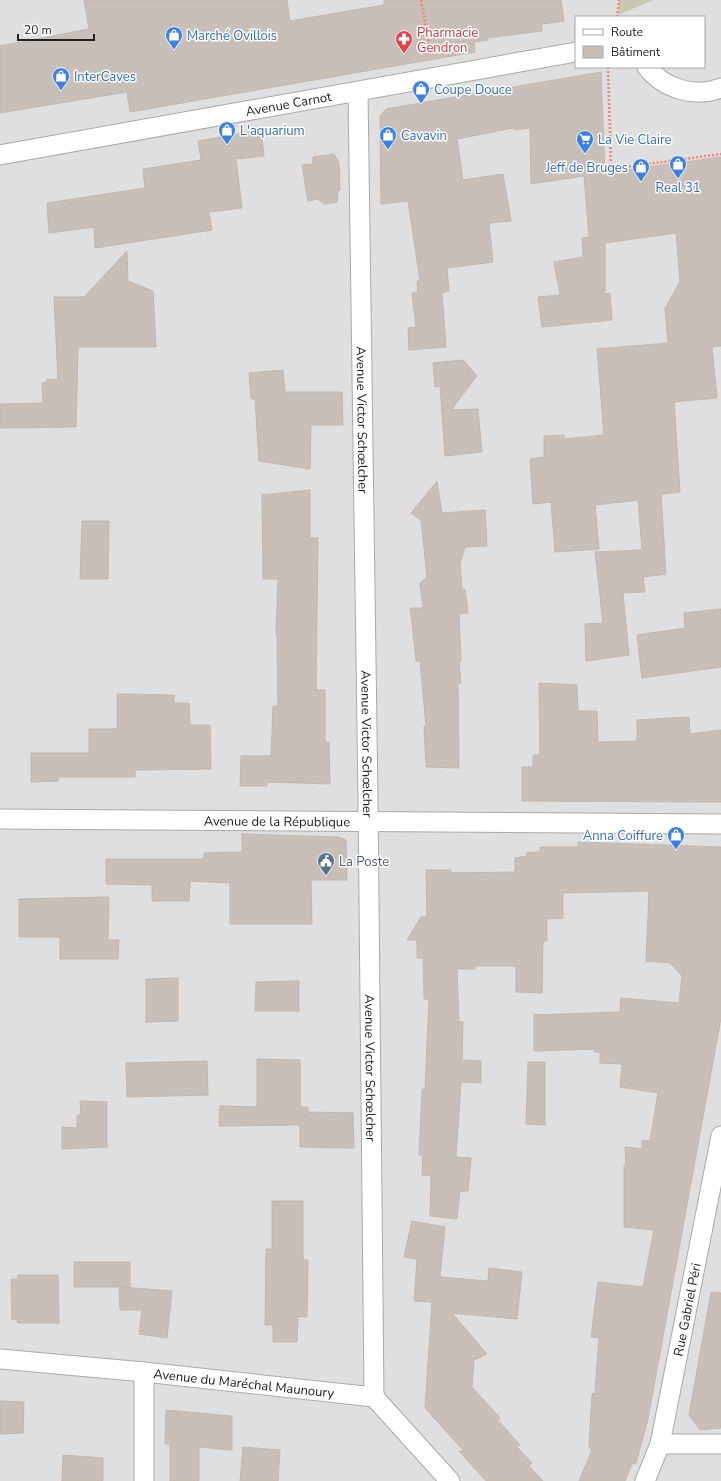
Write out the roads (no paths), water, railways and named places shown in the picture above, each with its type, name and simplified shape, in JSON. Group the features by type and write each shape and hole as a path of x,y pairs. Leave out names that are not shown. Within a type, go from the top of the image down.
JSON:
{"street":[{"name":"Avenue Carnot","path":"0,154 358,92 575,52"},
{"path":"648,68 662,81 674,88 701,92 721,88"},
{"name":"Avenue Victor Schœlcher","path":"358,92 369,822 374,1396"},
{"name":"Avenue de la République","path":"0,819 721,824"},
{"name":"Rue Gabriel Péri","path":"645,1481 660,1444 721,1136"},
{"name":"Avenue du Maréchal Maunoury","path":"0,1359 144,1372 374,1396"},
{"path":"144,1372 144,1481"},
{"path":"374,1396 450,1481"},
{"path":"660,1444 721,1444"}],"place":[{"name":"Marché Ovillois","path":"174,50"},
{"name":"Pharmacie Gendron","path":"404,54"},
{"name":"InterCaves","path":"61,91"},
{"name":"Coupe Douce","path":"421,104"},
{"name":"L'aquarium","path":"227,145"},
{"name":"Cavavin","path":"388,150"},
{"name":"La Vie Claire","path":"585,154"},
{"name":"Real 31","path":"678,179"},
{"name":"Jeff de Bruges","path":"641,182"},
{"name":"Anna Coiffure","path":"676,850"},
{"name":"La Poste","path":"326,876"}]}
